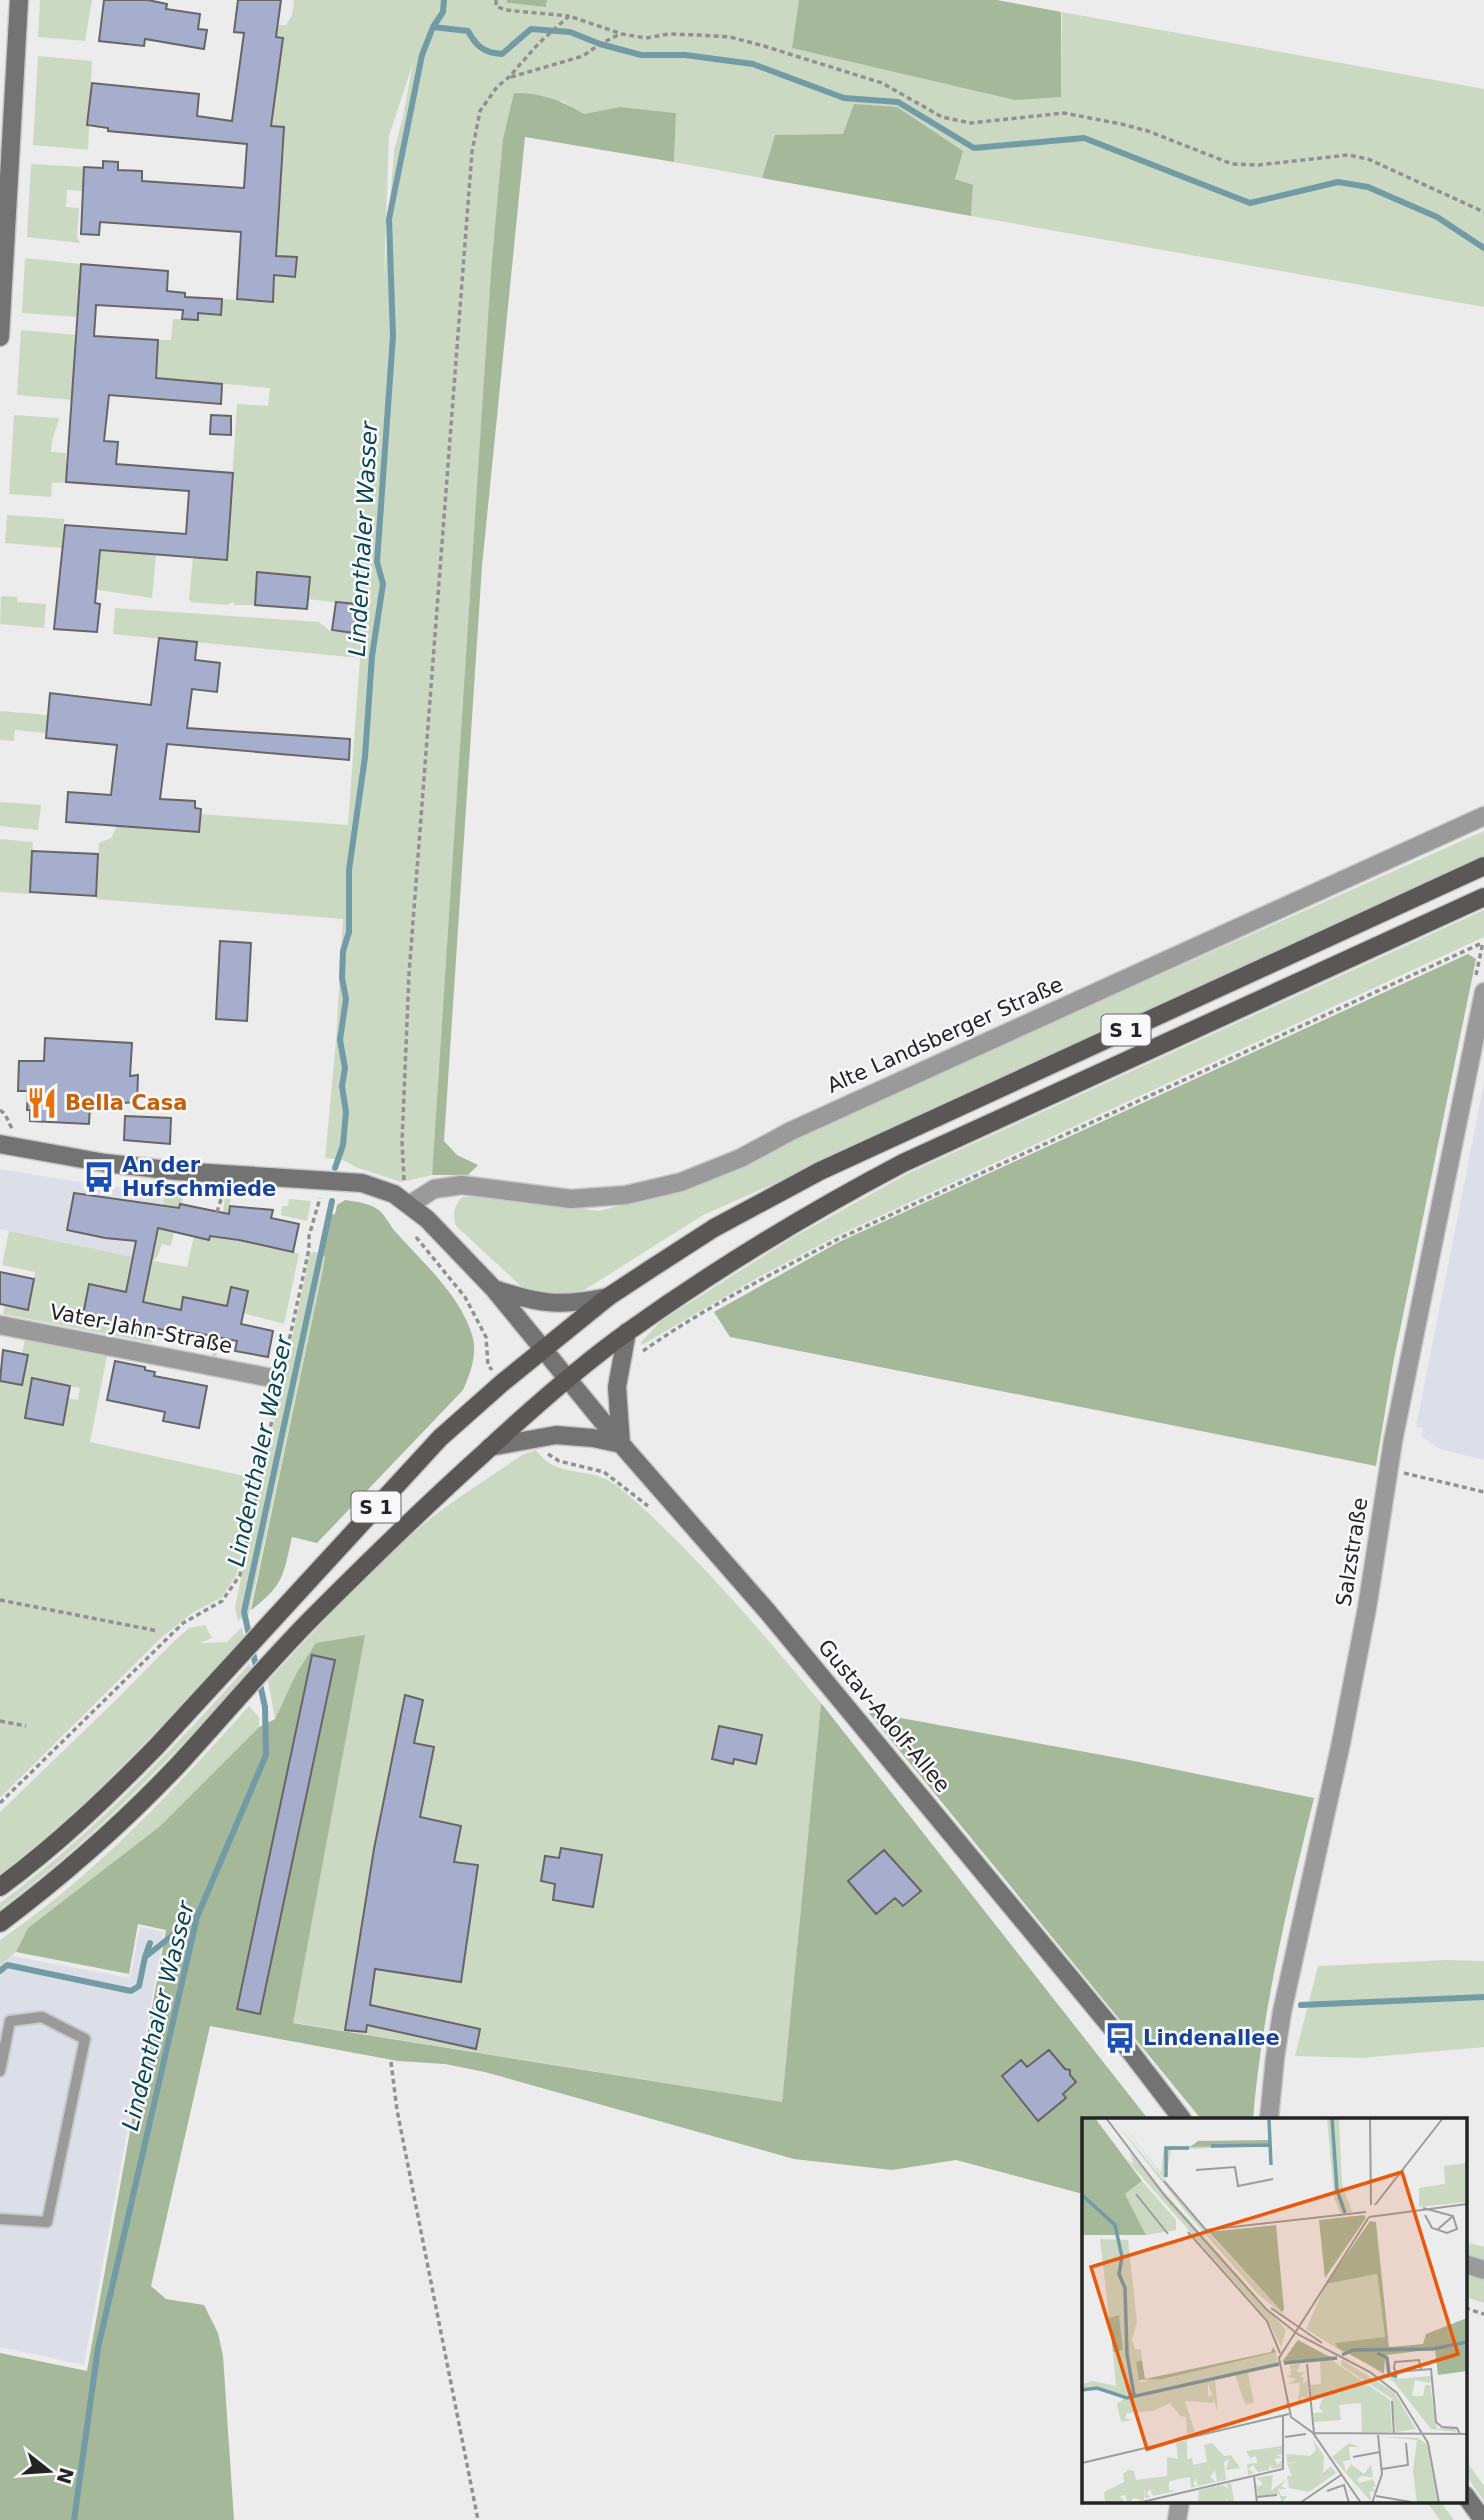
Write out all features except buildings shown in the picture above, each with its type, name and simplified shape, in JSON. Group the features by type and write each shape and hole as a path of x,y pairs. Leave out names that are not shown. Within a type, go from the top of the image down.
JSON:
{"main road":[{"name":"S 1","path":"0,1887 71,1830 108,1796 440,1438 543,1348 608,1297 714,1228 820,1171 1484,866"},
{"name":"S 1","path":"0,1923 80,1860 128,1816 312,1618 409,1521 569,1378 627,1332 779,1233 903,1163 1484,897"}],"street":[{"path":"0,337 19,0"},
{"name":"Alte Landsberger Straße","path":"410,1205 434,1189 462,1185 571,1199 626,1195 681,1182 741,1157 791,1130 1484,816"},
{"name":"Salzstraße","path":"1269,2118 1282,2012 1347,1716 1389,1469 1484,992"},
{"path":"0,1144 105,1163 177,1171 331,1180 378,1188 394,1194 452,1243 543,1348"},
{"path":"494,1289 545,1304 578,1303 608,1297"},
{"name":"Vater-Jahn-Straße","path":"0,1325 272,1378"},
{"path":"491,1447 556,1435 593,1438 621,1444 617,1387 627,1332"},
{"name":"Gustav-Adolf-Allee","path":"543,1348 621,1444 767,1611 946,1826 1181,2118"},
{"path":"1466,2264 1484,2270"},
{"path":"1466,2497 1483,2520"},
{"path":"1177,2520 1180,2502"}],"lane":[{"path":"0,2071 10,2021 42,2017 85,2039 47,2222 0,2219"}],"path":[{"path":"496,0 496,6 505,10 569,16 622,34 646,38 669,34 730,37 882,83 942,117 971,124 1063,113 1148,131 1233,164 1258,165 1348,155 1368,159 1484,212"},
{"path":"410,1205 402,1174 401,1142 408,985 472,152 480,111 497,87 538,43 569,16"},
{"path":"509,77 583,56 622,34"},
{"path":"619,1370 662,1338 838,1239 1484,942"},
{"path":"284,1363 309,1249 309,1236 331,1180"},
{"path":"217,1212 223,1191"},
{"path":"410,1230 465,1297 486,1337"},
{"path":"0,1802 183,1623 222,1601 240,1575 274,1413"},
{"path":"1389,1469 1484,1492"},
{"path":"0,1600 158,1630"},
{"path":"0,1721 26,1726"},
{"path":"391,2062 397,2110 478,2520"},
{"path":"1466,2308 1484,2314"}],"shaded area":[{"path":"1484,1083 1484,1460 1440,1449 1421,1436 1423,1428 1416,1427"},
{"path":"0,1169 97,1185 165,1192 160,1206 152,1261 0,1229"},
{"path":"140,1927 164,1932 84,2365 0,2347 0,1965 12,1956 130,1978"}],"green space":[{"path":"40,0 92,0 85,41 38,37"},
{"path":"294,0 507,0 507,3 546,7 547,0 799,0 793,48 1061,96 1062,12 1484,89 1484,307 971,216 973,186 844,135 775,135 762,178 674,162 676,113 620,107 584,114 562,101 506,128 491,272 432,1175 401,1182 358,1168 343,1160 325,1158 336,1041 343,919 96,899 99,843 111,838 117,826 199,832 200,814 348,825 360,658 113,634 115,608 319,622 330,631 354,632 357,605 308,599 310,577 258,573 255,605 191,602 189,599 193,557 227,559 237,404 268,406 270,388 115,374 73,400 17,395 21,330 77,335 157,363 158,340 171,340 173,319 197,320 198,313 221,315 222,299 272,302 274,275 295,277 296,258 276,256 284,127 271,126 283,39 276,37 277,25 286,25 292,15","holes":["413,63 394,151 384,280 389,136"]},
{"path":"507,0 547,0 546,7 507,3"},
{"path":"799,0 997,0 1061,12 1061,97 1015,100 792,48"},
{"path":"38,56 92,61 88,150 33,145"},
{"path":"514,93 551,98 584,114 620,107 676,113 674,162 525,137 482,566 444,1141 457,1155 478,1165 468,1175 432,1175 491,271 503,139"},
{"path":"854,104 897,107 963,151 955,179 973,185 971,216 762,178 775,135 843,134"},
{"path":"31,164 84,167 83,191 67,190 66,207 79,208 77,236 80,243 27,237"},
{"path":"25,258 81,264 78,317 22,313"},
{"path":"14,415 59,418 51,452 66,453 66,482 52,483 51,497 9,494"},
{"path":"7,515 64,519 63,548 5,543"},
{"path":"100,550 156,555 152,598 85,588"},
{"path":"1,596 17,597 17,602 46,604 44,628 0,624"},
{"path":"0,711 48,715 46,733 15,730 14,741 0,740"},
{"path":"0,802 41,805 38,830 0,826"},
{"path":"1484,831 1484,857 703,1215 586,1289 568,1297 536,1294 523,1288 456,1226 454,1210 462,1197 488,1197 599,1211 645,1199 800,1135"},
{"path":"0,839 33,842 30,894 0,892"},
{"path":"1484,910 1484,937 837,1236 759,1277 642,1345 641,1342 661,1321 792,1238 909,1173"},
{"path":"1468,954 1476,959 1393,1364 1376,1466 730,1337 714,1312 839,1242"},
{"path":"165,1192 183,1194 182,1204 171,1246 162,1244 153,1261 187,1267 194,1236 211,1232 223,1213 225,1197 231,1197 224,1238 239,1241 241,1232 299,1254 284,1324 243,1313 231,1288 216,1357 212,1356 215,1337 210,1336 216,1304 183,1297 177,1329 172,1328 176,1311 130,1299 124,1328 153,1335 152,1343 3,1314 5,1305 28,1310 35,1272 2,1265 9,1231 133,1257 147,1282"},
{"path":"289,1199 311,1201 307,1221 281,1215 282,1206 288,1206"},
{"path":"345,1200 359,1202 380,1211 450,1293 468,1323 473,1338 472,1365 463,1390 317,1543 292,1537 280,1579 270,1594 251,1610 323,1269 325,1257 322,1254 331,1215 335,1214 337,1205"},
{"path":"310,1253 325,1256 323,1269 249,1614 238,1620 235,1607"},
{"path":"25,1339 107,1356 90,1442 258,1479 237,1574 221,1598 192,1613 162,1637 0,1798 0,1381 22,1385 28,1356 22,1354","holes":["32,1379 80,1388 78,1400 68,1398 63,1425"]},
{"path":"536,1450 553,1465 606,1479 634,1500 719,1585 821,1703 782,2102 291,2022 296,1674 275,1719 268,1681 346,1597 408,1537 464,1494 522,1455"},
{"path":"205,1625 212,1638 200,1643 227,1642 242,1627 244,1636 97,1791 0,1874 0,1812 170,1645 189,1628"},
{"path":"365,1635 293,2023 782,2102 821,1703 1147,2118 1082,2118 1082,2194 956,2160 892,2170 794,2159 485,2072 445,2064 398,2061 210,2026 151,2286 166,2299 204,2305 218,2333 223,2356 234,2520 0,2520 0,2353 87,2371 166,1930 138,1924 129,1974 16,1952 28,1928 159,1827 259,1727 275,1719 296,1674 316,1643"},
{"path":"250,1663 251,1669 243,1679 127,1800 65,1856 0,1909 0,1903 68,1848 131,1789"},
{"path":"249,1706 259,1717 259,1727 159,1827 28,1928 16,1952 0,1965 0,1940 68,1888 131,1831"},
{"path":"868,1712 1129,1760 1314,1798 1269,1997 1253,2118 1200,2118"},
{"path":"1447,1960 1484,1961 1484,2047 1361,2058 1295,2056 1318,1966"},
{"path":"1466,2242 1484,2247 1484,2260 1466,2255"},
{"path":"1466,2274 1484,2279 1484,2303 1466,2297"},
{"path":"1466,2460 1484,2486 1484,2501 1466,2475"},
{"path":"1427,2502 1441,2502 1454,2520 1440,2520"}],"waterway":[{"name":"Lindenthaler Wasser","path":"335,1168 343,1145 346,1112 342,1086 345,1068 340,1040 346,999 342,978 343,951 349,932 349,870 365,757 372,656 383,584 377,562 393,336 389,219 422,55 433,27 443,12 444,0"},
{"path":"433,27 468,31 481,48 502,54 531,29 570,32 600,44 641,55 685,55 753,64 844,98 898,102 974,148 1084,138 1250,203 1338,182 1368,187 1437,217 1484,248"},
{"name":"Lindenthaler Wasser","path":"74,2520 98,2348 197,1917 266,1755 265,1707 244,1612 332,1201"},
{"path":"0,1971 7,1965 131,1991 139,1986 145,1957 196,1917"},
{"path":"145,1957 150,1943"},
{"path":"1301,2005 1484,1997"}],"place":[{"name":"Bella Casa","path":"42,1103"},
{"name":"An der Hufschmiede","path":"99,1177"},
{"name":"Lindenallee","path":"1120,2038"}]}
